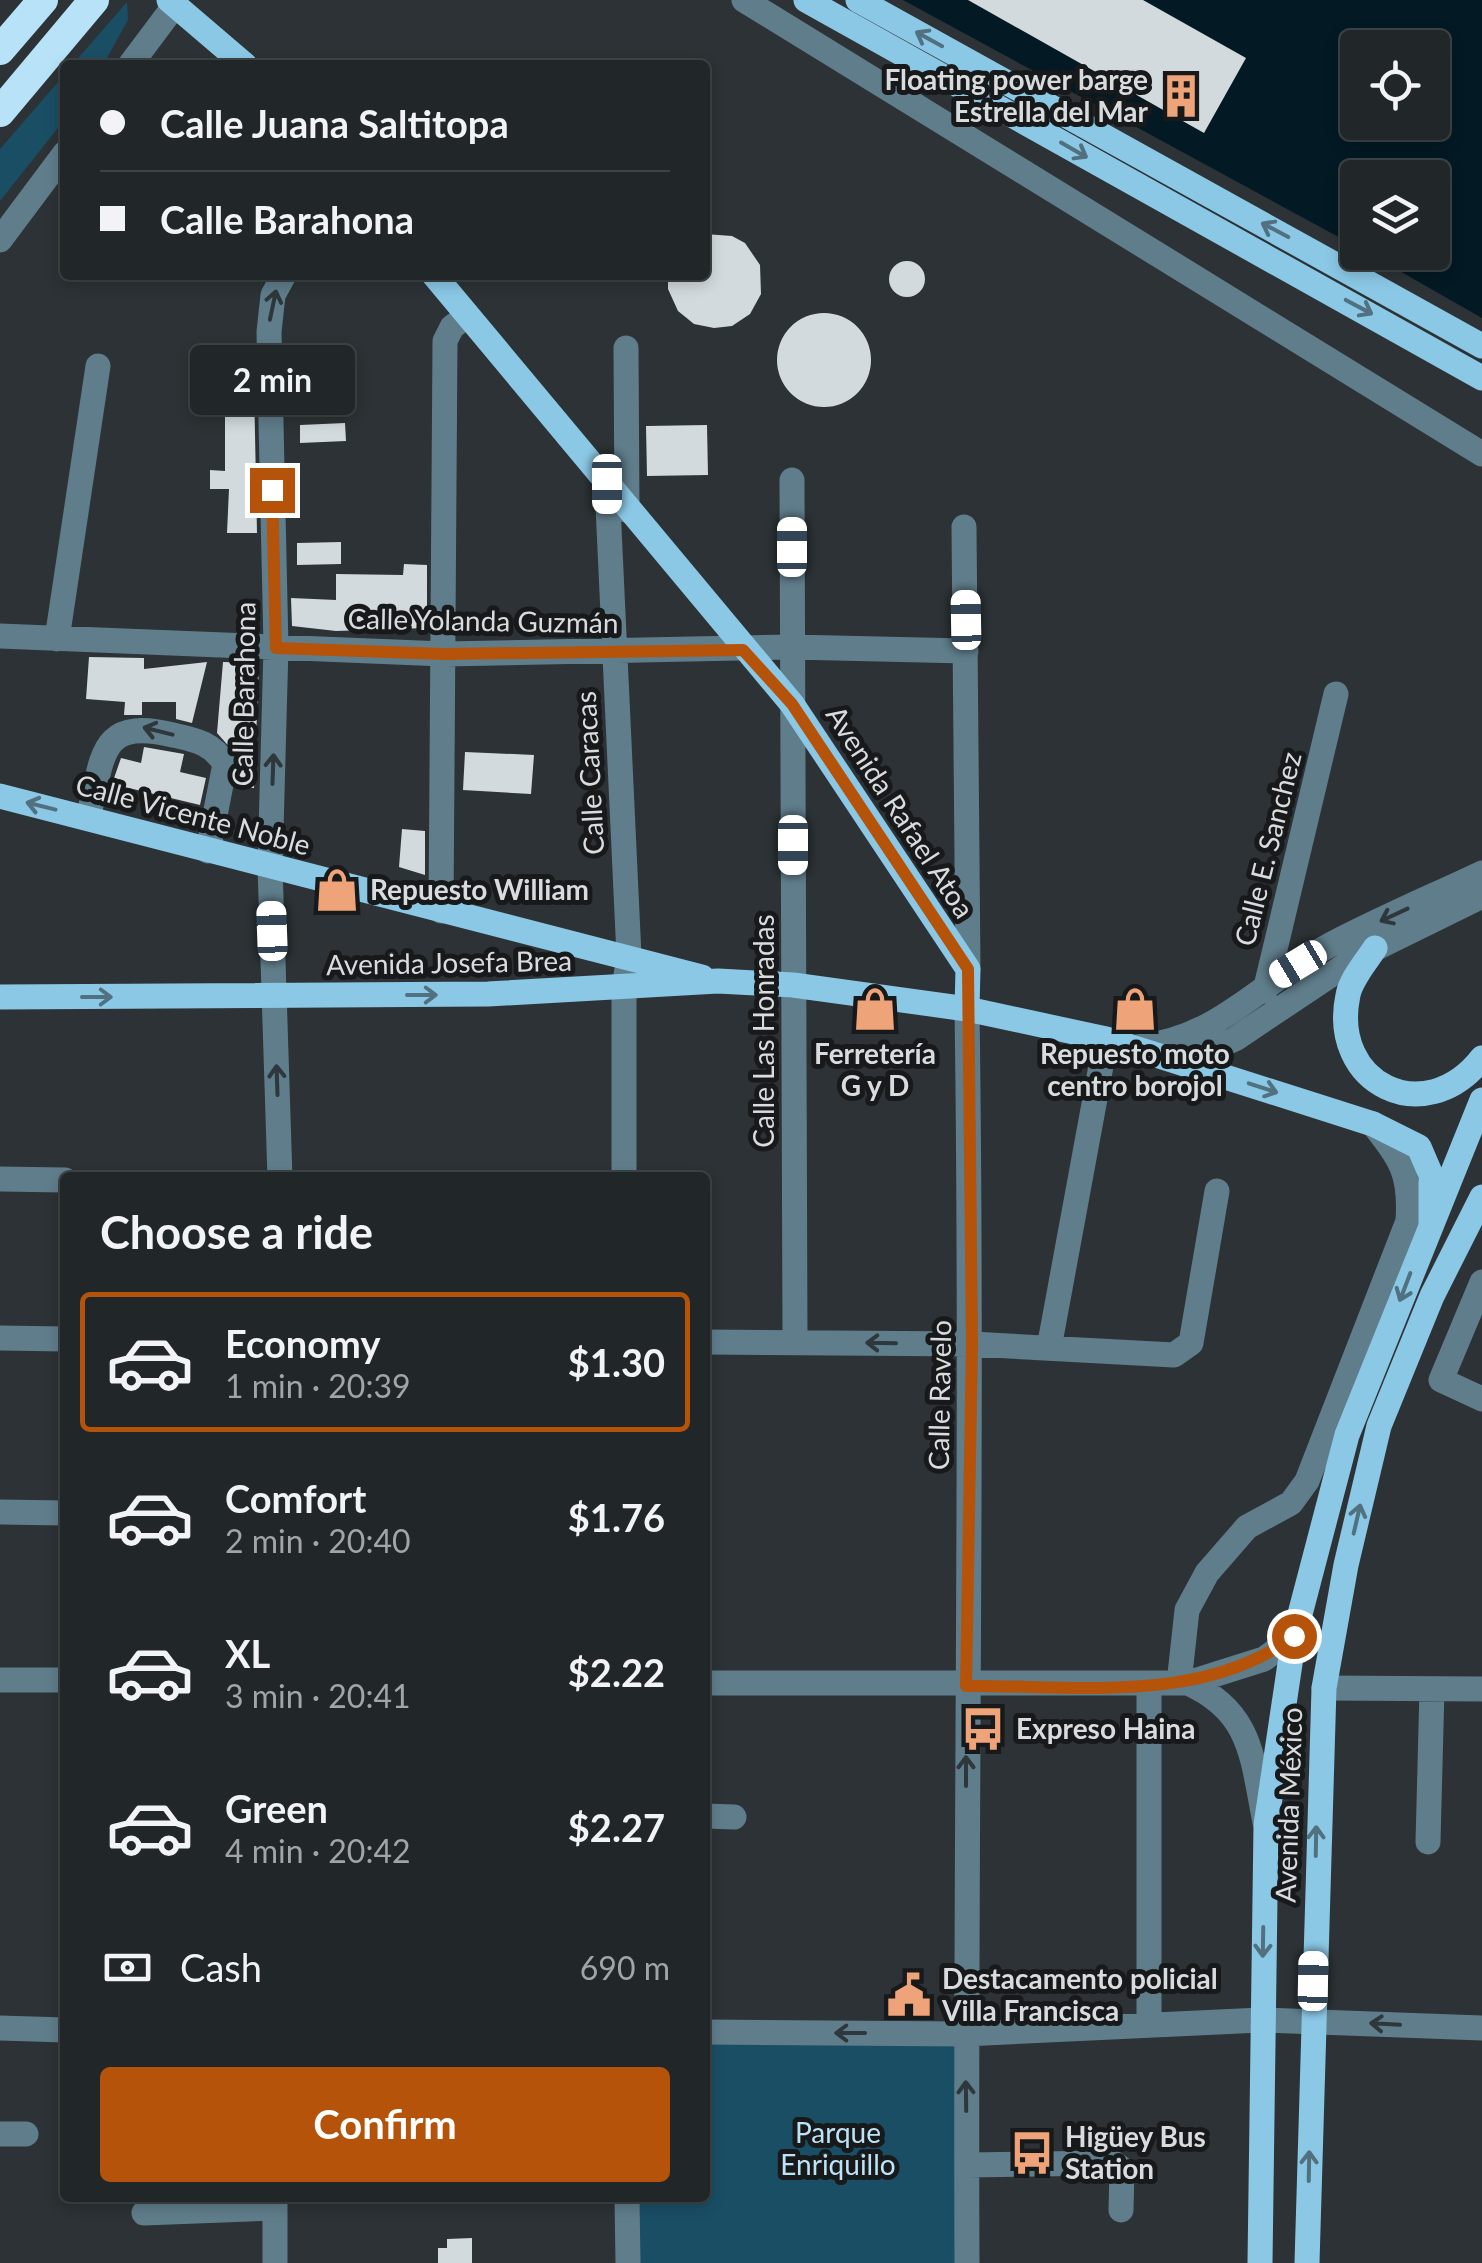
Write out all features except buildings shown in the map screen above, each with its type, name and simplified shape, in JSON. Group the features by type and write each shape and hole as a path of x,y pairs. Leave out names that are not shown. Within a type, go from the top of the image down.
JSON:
{"highway":[{"path":"0,50 44,0"},
{"path":"0,112 94,0"}],"main road":[{"path":"806,0 1482,378"},
{"path":"858,0 1482,346"},
{"path":"172,2 239,60"},
{"name":"Avenida Rafael Atoa","path":"438,280 743,650 792,704 968,969"},
{"name":"Calle Vicente Noble","path":"0,796 718,981"},
{"path":"1375,948 1348,991 1345,1024 1350,1048 1362,1067 1396,1092 1417,1096 1438,1094 1472,1072 1482,1058"},
{"name":"Calle Ravelo","path":"967,1008 968,969"},
{"name":"Avenida México","path":"718,981 793,986 967,1008 1136,1047 1374,1124 1420,1146 1431,1175 1430,1222"},
{"name":"Avenida Josefa Brea","path":"0,997 274,996 624,988 718,981"},
{"name":"Avenida México","path":"1260,2263 1266,1826 1294,1636 1347,1435 1482,1100"},
{"name":"Avenida México","path":"1308,2263 1324,1688 1346,1565 1379,1426 1432,1296 1481,1199"}],"street":[{"path":"744,0 1482,454"},
{"path":"133,60 172,2"},
{"path":"0,240 60,160"},
{"name":"Calle Barahona","path":"280,1172 270,866 276,648 268,332 273,295 281,280"},
{"path":"441,912 445,341 467,316"},
{"path":"626,348 627,510"},
{"path":"57,639 98,366"},
{"name":"Calle Las Honradas","path":"792,480 795,1342"},
{"name":"Calle Caracas","path":"607,484 629,956 624,988 624,1172"},
{"name":"Calle Ravelo","path":"964,527 968,969"},
{"name":"Calle Yolanda Guzmán","path":"0,636 444,654 792,647 966,650"},
{"name":"Calle E. Sanchez","path":"1262,1018 1266,983 1336,694"},
{"path":"88,818 111,741 124,730 138,726 205,742 225,764 208,851"},
{"path":"1136,1047 1172,1044 1195,1036 1219,1022 1266,983 1330,945 1482,873"},
{"path":"1185,1062 1205,1056 1375,948 1482,896"},
{"name":"Calle Ravelo","path":"967,1008 972,1344 966,1686 967,2263"},
{"path":"1049,1348 1106,1039"},
{"path":"1183,1683 1187,1610 1206,1573 1248,1528 1291,1503 1307,1482 1408,1221 1410,1184 1402,1163 1374,1124"},
{"path":"0,1178 60,1180"},
{"path":"710,1342 972,1344 1174,1355 1184,1352 1192,1343 1217,1192"},
{"path":"1482,1282 1440,1380 1482,1399"},
{"path":"0,1338 60,1339"},
{"path":"0,1512 60,1512"},
{"path":"710,1684 1183,1683 1264,1659 1294,1636"},
{"path":"0,1680 60,1680"},
{"path":"1183,1683 1213,1694 1233,1712 1248,1741 1266,1826"},
{"path":"1149,1684 1149,2026"},
{"path":"1324,1688 1482,1689"},
{"path":"1428,1842 1432,1689"},
{"path":"710,1816 734,1817"},
{"path":"710,2032 965,2034 1261,2020 1482,2028"},
{"path":"0,2028 60,2030"},
{"path":"0,2134 26,2134"},
{"path":"967,2165 1114,2163 1122,2168 1120,2210"},
{"path":"626,2202 628,2263"},
{"path":"144,2213 275,2203 275,2263"}],"green space":[{"path":"127,2 128,20 106,60 76,60"},
{"path":"60,80 60,125 0,201 0,149"},
{"name":"Parque Enriquillo","path":"710,2032 965,2034 967,2263 628,2263 627,2202 710,2202"}],"shaded area":[{"path":"903,0 1482,0 1482,318 1398,270 1450,270 1450,160 1340,160 1340,238"}],"place":[{"name":"Floating power barge Estrella del Mar","path":"1181,96"},
{"name":"Repuesto William","path":"337,890"},
{"name":"Ferretería G y D","path":"875,1009"},
{"name":"Repuesto moto centro borojol","path":"1135,1009"},
{"name":"Expreso Haina","path":"983,1729"},
{"name":"Destacamento policial Villa Francisca","path":"909,1995"},
{"name":"Higüey Bus Station","path":"1032,2153"}],"route":[{"path":"272,490 276,648 444,654 743,650 792,704 968,969 972,1344 966,1686 1188,1683 1264,1659 1294,1636"}]}
